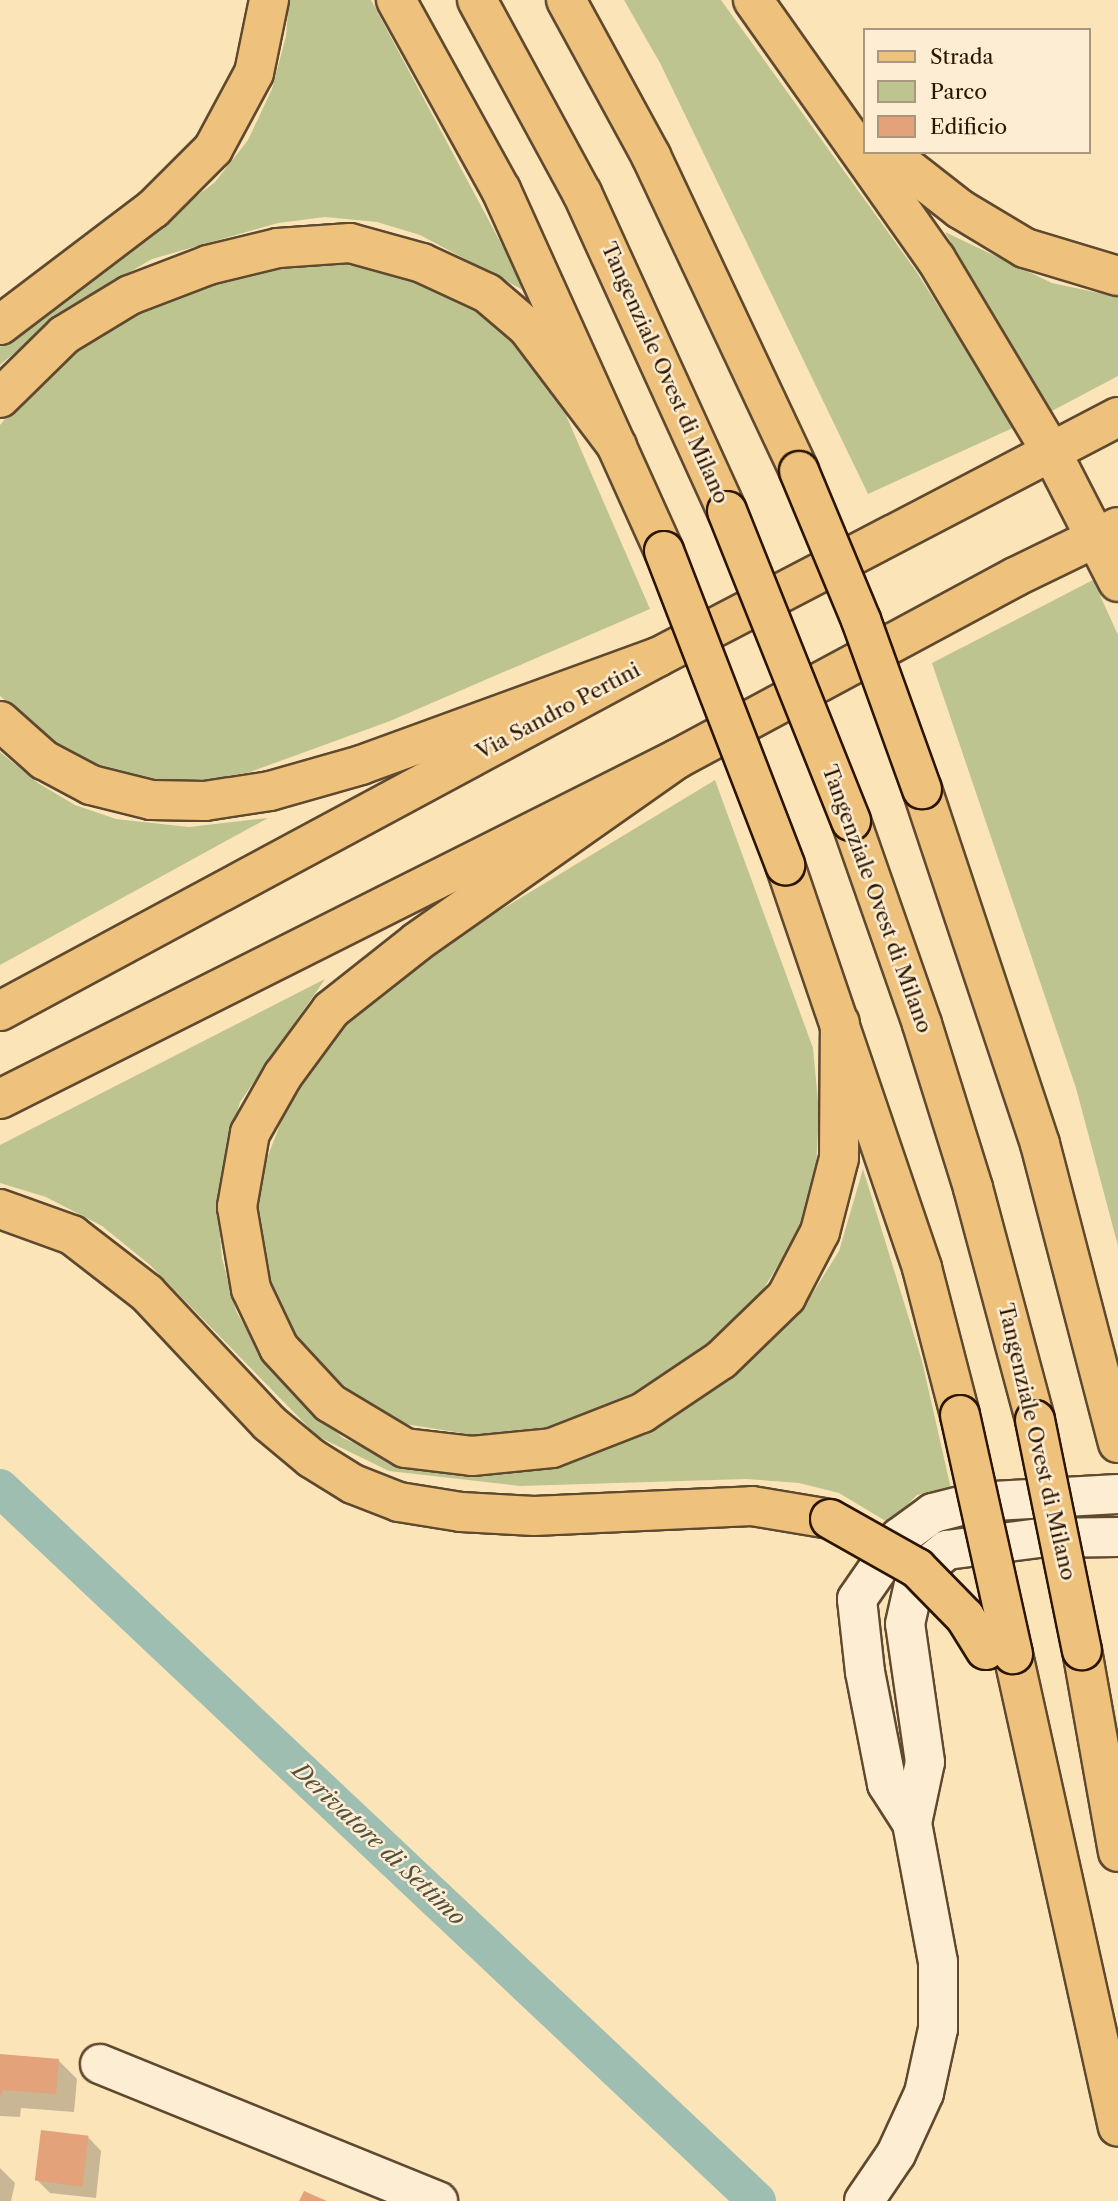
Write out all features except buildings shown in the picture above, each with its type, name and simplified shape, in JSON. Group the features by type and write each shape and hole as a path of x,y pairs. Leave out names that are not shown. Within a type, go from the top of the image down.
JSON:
{"main road":[{"path":"0,325 153,209 213,149 254,73 269,0"},
{"path":"396,0 501,190 664,551 785,865 840,1023 922,1268 960,1415 1000,1652 1038,1779 1118,2126"},
{"name":"Tangenziale Ovest di Milano","path":"477,0 582,193 727,511 851,821 942,1087 1035,1420 1082,1650 1118,1852"},
{"path":"566,0 651,156 799,471 862,620 922,789 1040,1144 1114,1426"},
{"path":"752,0 811,76 862,151"},
{"path":"811,76 862,128"},
{"path":"864,154 936,259 1051,452 1107,533 1118,582"},
{"path":"890,154 960,209 1024,248 1118,276"},
{"path":"0,398 64,335 130,295 208,265 278,248 350,243 422,264 487,293 527,327 617,446"},
{"name":"Via Sandro Pertini","path":"0,1011 658,657 1118,417"},
{"path":"0,1099 677,759 1107,533"},
{"path":"0,721 44,760 91,785 151,800 205,801 270,791 361,765 658,657"},
{"path":"677,759 395,959 331,1010 283,1075 250,1133 236,1207 251,1289 279,1348 330,1403 405,1448 472,1456 552,1448 642,1413 721,1360 786,1297 820,1232 839,1158 840,1023"},
{"path":"0,1209 72,1235 147,1293 269,1423 311,1458 353,1484 399,1502 461,1512 534,1516 752,1506 830,1519 917,1568 1000,1652"}],"street":[{"path":"864,2201 896,2154 924,2093 939,2029 938,1962 912,1823 887,1784 865,1672 857,1599 900,1537 933,1513 976,1502 1118,1494"},
{"path":"912,1823 925,1762 905,1623 916,1576 947,1550 1039,1538 1118,1537"},
{"path":"100,2064 438,2201"}],"green space":[{"path":"289,0 371,0 527,292 420,235 377,222 325,217 278,223 152,259 68,308 0,365 0,347 215,182 248,140 272,89 286,36"},
{"path":"624,0 721,0 916,271 1015,427 868,494 660,63"},
{"path":"945,232 1052,283 1118,297 1118,376 1050,412"},
{"path":"309,258 393,273 451,297 498,324 533,363 562,406 650,609 390,721 250,772 196,782 153,784 107,775 69,755 0,696 0,425 36,382 88,339 134,311 191,287"},
{"path":"1093,580 1118,635 1118,1246 1076,1088 932,663"},
{"path":"0,752 38,783 75,805 116,819 189,827 268,818 0,965"},
{"path":"715,780 813,1048 819,1112 816,1169 799,1231 761,1293 710,1344 656,1381 598,1411 548,1429 493,1438 405,1424 362,1401 324,1368 289,1329 270,1285 259,1238 259,1179 296,1083 337,1029 398,972"},
{"path":"325,979 240,1102 224,1163 218,1214 222,1258 236,1311 260,1353 294,1396 343,1438 385,1457 437,1471 486,1475 560,1463 615,1445 728,1378 776,1337 811,1296 839,1251 863,1169 922,1361 951,1489 917,1495 889,1523 839,1493 799,1483 746,1479 520,1486 389,1471 317,1436 150,1265 102,1226 46,1197 0,1183 0,1145"}],"waterway":[{"name":"Derivatore di Settimo","path":"0,1488 757,2201"}]}
